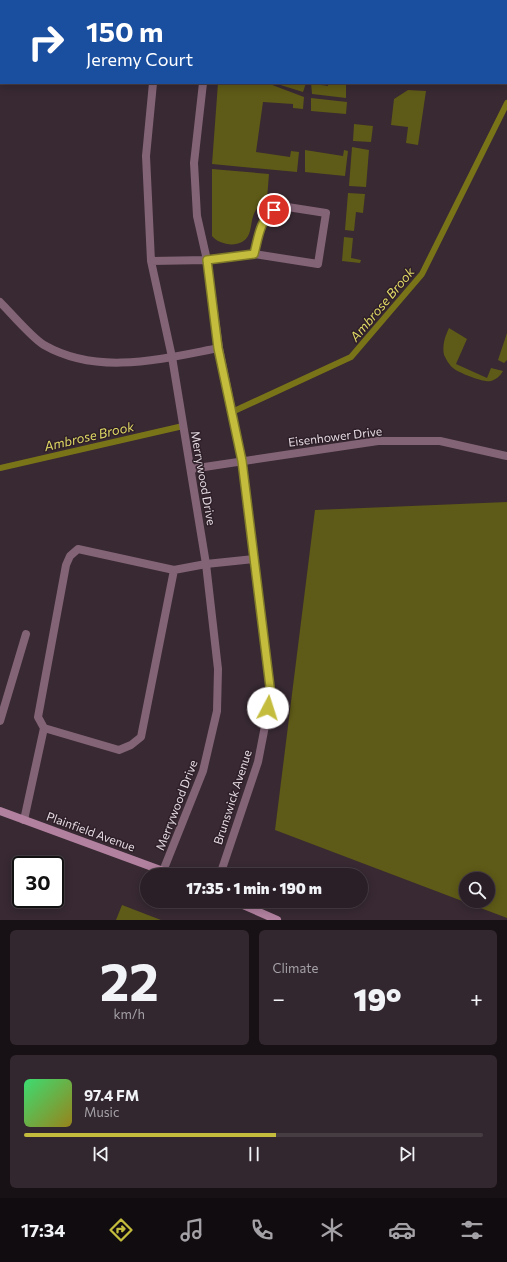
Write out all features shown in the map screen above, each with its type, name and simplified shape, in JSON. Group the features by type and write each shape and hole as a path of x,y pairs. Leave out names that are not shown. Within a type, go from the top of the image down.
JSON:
{"main road":[{"name":"Plainfield Avenue","path":"0,811 155,868"},
{"path":"250,908 277,920"}],"street":[{"name":"Merrywood Drive","path":"153,84 146,156 151,261 172,357 206,564 218,669 216,711 203,771 164,868"},
{"name":"Brunswick Avenue","path":"203,84 194,163 197,216 207,260 218,348 242,461 271,695 258,762 222,868"},
{"path":"151,261 207,260 254,254 318,264 326,213 281,206 267,214 260,229 254,254"},
{"path":"0,302 43,344 81,361 126,364 218,348"},
{"name":"Eisenhower Drive","path":"190,469 378,441 440,442 507,456"},
{"path":"24,820 44,728 38,717 66,565 70,556 78,549 174,570 206,564 254,559"},
{"path":"44,728 119,750 130,745 141,737 174,570"},
{"path":"0,721 26,634"}],"shaded area":[{"path":"218,84 270,84 304,97 303,109 293,108 293,104 263,102 256,152 290,157 291,151 299,152 297,172 212,164"},
{"path":"277,84 306,84 303,92"},
{"path":"311,84 328,86 328,84 346,84 346,98 312,94"},
{"path":"408,90 426,91 418,145 406,143 408,127 391,125 394,99"},
{"path":"311,98 347,102 346,114 311,111"},
{"path":"354,124 373,126 371,142 353,141"},
{"path":"352,147 369,150 366,187 349,186"},
{"path":"305,150 343,156 344,150 348,151 345,176 305,172"},
{"path":"212,169 269,174 267,199 254,213 251,228 246,239 237,244 226,244 220,242 212,236"},
{"path":"348,193 365,194 363,213 356,212 354,231 345,230"},
{"path":"344,237 353,238 351,258 361,260 360,263 342,261"},
{"path":"449,328 467,339 456,364 487,378 491,368 503,371 499,376 491,381 483,381 466,375 452,367 443,352 444,341"},
{"path":"507,333 507,360 504,363 498,360"},
{"path":"507,502 507,918 481,908 495,908 495,872 459,872 459,900 275,830 315,510"},
{"path":"122,905 161,920 116,920"}],"waterway":[{"name":"Ambrose Brook","path":"232,412 351,357 422,274 507,103"},
{"name":"Ambrose Brook","path":"0,468 183,426"}],"route":[{"path":"268,708 271,695 242,461 218,348 207,260 254,254 260,229 267,214 274,210"}]}
